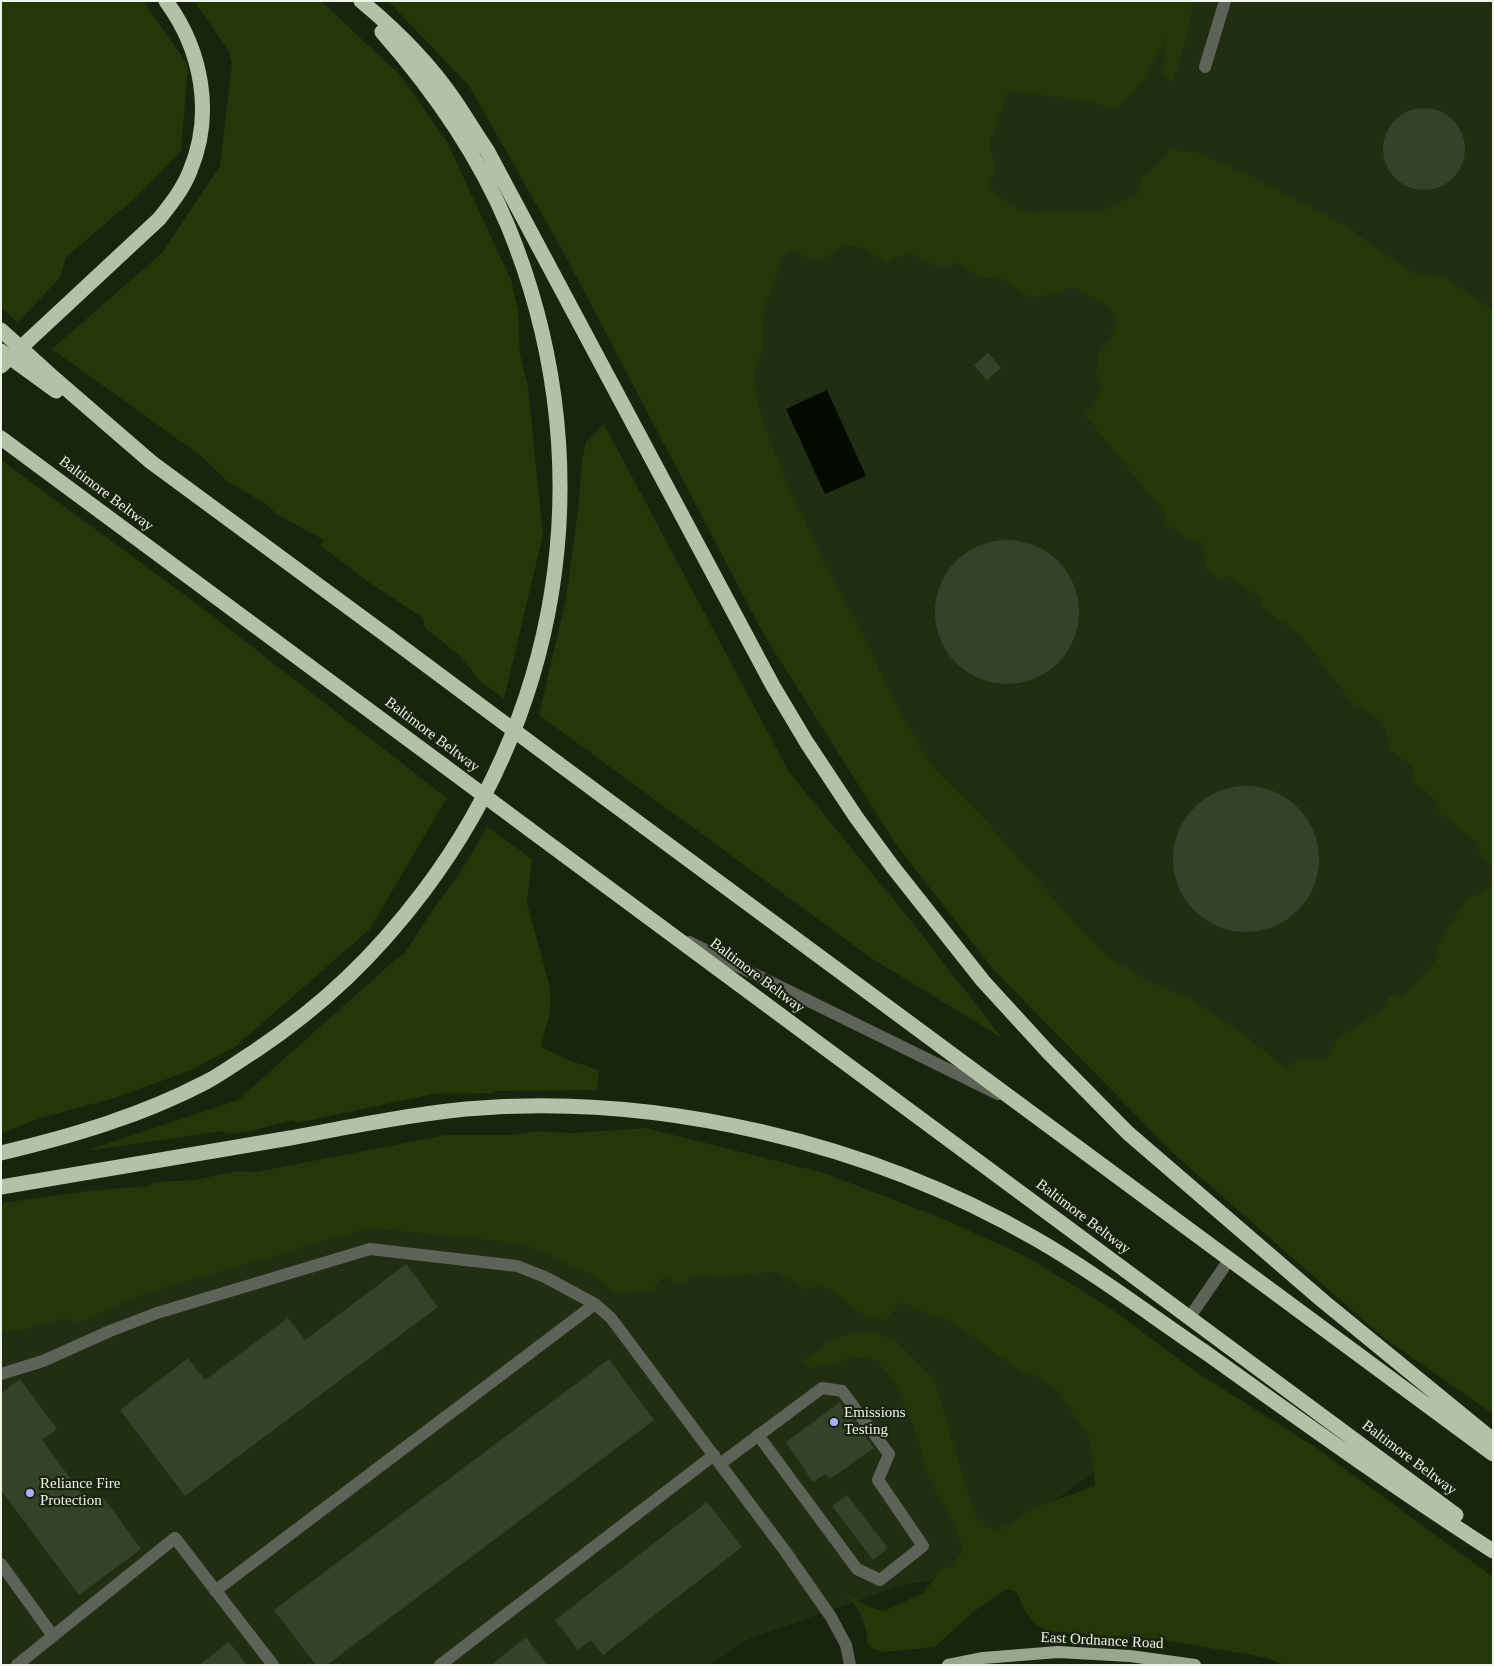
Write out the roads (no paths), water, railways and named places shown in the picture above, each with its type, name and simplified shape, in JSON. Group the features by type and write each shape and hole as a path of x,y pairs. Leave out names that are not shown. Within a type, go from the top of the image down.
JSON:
{"highway":[{"path":"1,366 159,219 177,196 190,172 199,146 203,121 203,89 198,64 187,36 166,1"},
{"path":"1,1153 103,1126 161,1103 208,1081 293,1025 332,993 372,954 404,917 444,864 476,810 505,751 525,701 539,654 552,597 558,546 560,492 558,435 552,380 541,329 525,274 507,224 478,165 450,118 414,68 351,1"},
{"path":"361,1 375,12 424,62 452,98 486,150 773,686 807,743 856,818 921,904 983,981 1048,1052 1128,1133 1323,1301 1493,1440"},
{"path":"1,330 151,462"},
{"path":"1,351 1493,1454"},
{"name":"Baltimore Beltway","path":"1,438 1493,1542"},
{"path":"1,1187 396,1119 467,1109 588,1107 709,1121 778,1136 906,1175 973,1205 1036,1239 1090,1272 1377,1474 1493,1551"}],"main road":[{"name":"East Ordnance Road","path":"948,1665 983,1658 1058,1652 1130,1656 1195,1665"}],"lane":[{"path":"1205,67 1225,1"},
{"path":"666,930 1019,1105"},
{"path":"1,1374 43,1361 110,1331 157,1313 370,1249 517,1266 545,1277 595,1304 612,1318 785,1551 831,1617 846,1645 850,1665"},
{"path":"1189,1318 1229,1260"},
{"path":"215,1591 595,1304"},
{"path":"440,1665 717,1459 758,1435 822,1388 842,1391 888,1454 878,1480 924,1546 880,1580 857,1569 758,1435"},
{"path":"17,1665 175,1538 273,1665"},
{"path":"1,1564 53,1636"}],"place":[{"name":"Emissions Testing","path":"834,1422"},
{"name":"Reliance Fire Protection","path":"30,1493"}]}
